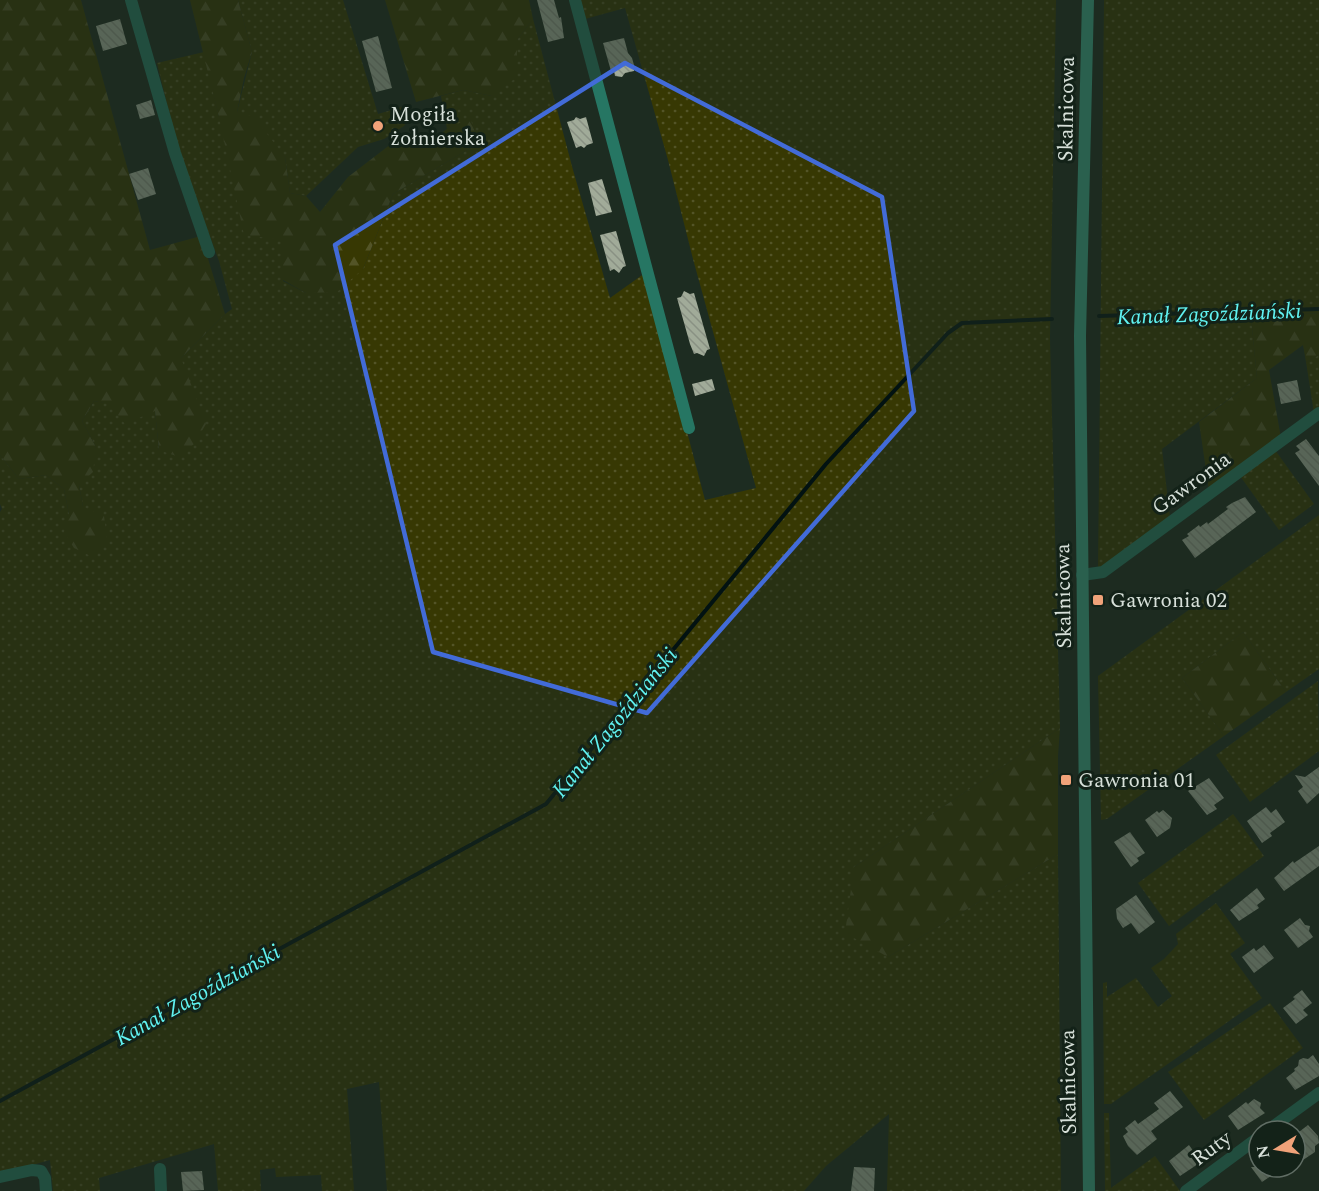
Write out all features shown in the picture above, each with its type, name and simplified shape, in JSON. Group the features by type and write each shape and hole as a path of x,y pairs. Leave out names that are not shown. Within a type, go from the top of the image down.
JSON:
{"street":[{"path":"131,0 175,153 209,252"},
{"path":"575,0 689,428"},
{"name":"Skalnicowa","path":"1088,0 1080,336 1089,1191"},
{"name":"Gawronia","path":"1082,575 1103,572 1319,413"},
{"path":"1283,1119 1319,1093"},
{"name":"Ruty","path":"1186,1191 1247,1146"},
{"path":"160,1169 161,1191"},
{"path":"0,1177 32,1170 41,1172 45,1178 46,1191"}],"highlighted area":[{"path":"625,63 882,197 914,411 647,713 433,652 335,245"}],"green space":[{"path":"0,0 81,0 150,250 201,236 225,314 181,358 206,424 194,444 179,457 159,450 155,411 125,424 109,404 94,401 82,421 96,447 93,472 79,485 83,507 104,516 107,539 95,558 74,548 64,532 69,514 64,489 46,475 19,479 0,455"},
{"path":"190,0 238,0 252,52 237,112 254,117 285,157 290,193 306,196 320,212 348,177 391,144 413,136 428,142 447,129 470,118 479,143 393,194 363,269 337,292 306,293 283,280 283,240 244,235 219,117"},
{"path":"238,0 343,0 378,114 405,106 409,119 404,126 384,139 358,147 306,196 290,193 285,157 237,112 252,52"},
{"path":"385,0 529,0 533,19 517,40 517,77 492,96 463,90 416,102"},
{"path":"580,0 1056,0 1050,338 1060,728 854,867 888,957 1058,854 1061,1191 887,1191 889,1114 826,1166 804,1191 387,1191 379,1082 347,1089 354,1191 322,1191 321,1175 276,1177 275,1168 260,1170 261,1191 218,1191 214,1144 99,1178 100,1191 53,1191 50,1160 0,1174 0,512 2,509 0,504 0,455 19,479 46,475 64,489 69,514 83,507 79,485 96,447 82,421 94,401 155,411 159,450 181,358 232,309 219,261 179,153 157,63 204,52 219,117 283,240 283,281 306,293 363,269 393,194 479,143 470,119 447,129 441,96 463,90 492,96 517,40 533,19 610,298 645,273 705,500 756,488 625,8 585,19"},
{"path":"1104,0 1319,0 1319,313 1251,317 1257,378 1162,449 1170,517 1098,571"},
{"path":"1319,313 1319,355 1306,362 1303,345 1269,370 1281,438 1209,491 1199,422 1257,378 1251,317"},
{"path":"1319,355 1319,409 1314,413 1306,362"},
{"path":"1275,450 1314,504 1279,530 1240,476"},
{"path":"1319,515 1319,669 1286,692 1243,632 1182,678 1224,736 1107,819 1101,820 1098,676"},
{"path":"1243,632 1286,692 1224,736 1182,678"},
{"path":"1318,681 1319,751 1250,802 1216,755"},
{"path":"1060,728 1058,854 888,957 845,933 854,867"},
{"path":"1233,814 1264,856 1169,926 1138,883"},
{"path":"1216,903 1245,943 1230,954 1262,998 1111,1104 1104,1104 1103,983 1107,982 1107,997 1136,978 1158,1007 1172,996 1151,968 1164,959 1178,944 1176,934"},
{"path":"1270,1003 1303,1048 1204,1120 1168,1072"},
{"path":"1104,1113 1109,1113 1111,1188 1155,1156 1180,1191 1105,1191"}],"building":[{"path":"537,0 554,0 559,18 561,17 564,38 548,42"},
{"path":"120,19 127,44 103,51 96,26"},
{"path":"378,36 392,88 376,92 362,41"},
{"path":"624,38 628,53 632,58 634,71 625,73 622,77 615,76 614,71 611,71 603,43"},
{"path":"151,100 155,115 140,119 136,105"},
{"path":"576,117 580,119 586,117 593,143 584,148 581,146 576,148 567,122"},
{"path":"148,168 156,194 138,200 129,174"},
{"path":"602,179 612,212 596,216 588,183"},
{"path":"616,231 626,266 619,273 614,269 610,271 600,235"},
{"path":"684,291 694,293 710,349 704,356 694,354 690,344 677,298 681,297"},
{"path":"712,379 715,390 695,396 692,384"},
{"path":"1297,380 1301,400 1281,404 1277,384"},
{"path":"1306,439 1319,456 1319,486 1295,453 1300,450 1296,446"},
{"path":"1245,497 1256,512 1195,558 1182,540 1199,525 1200,527 1207,522 1208,524 1228,509 1226,507"},
{"path":"1319,767 1319,793 1307,804 1298,791 1303,787 1295,775 1305,777"},
{"path":"1209,778 1224,798 1214,805 1217,809 1207,815 1188,791"},
{"path":"1266,807 1271,813 1276,809 1285,822 1270,833 1272,836 1262,843 1247,821"},
{"path":"1163,810 1172,818 1170,828 1157,837 1145,820 1157,811 1159,813"},
{"path":"1130,832 1145,853 1137,858 1139,861 1131,867 1114,842"},
{"path":"1319,846 1319,866 1284,891 1274,878 1293,861 1294,863"},
{"path":"1257,888 1265,899 1257,905 1259,908 1239,921 1230,910"},
{"path":"1136,895 1155,922 1139,934 1131,923 1123,928 1117,919 1116,909"},
{"path":"1300,918 1305,925 1310,926 1309,931 1313,937 1298,948 1284,930"},
{"path":"1264,945 1274,958 1254,973 1242,957 1254,948 1256,951"},
{"path":"1302,990 1312,1003 1303,1010 1308,1015 1296,1024 1283,1008"},
{"path":"1313,1055 1319,1064 1319,1076 1295,1090 1286,1078 1295,1071 1299,1060 1308,1059"},
{"path":"1170,1091 1183,1107 1151,1131 1157,1139 1137,1155 1128,1146 1123,1136 1128,1132 1125,1128 1135,1120 1138,1124 1159,1109 1154,1103"},
{"path":"1254,1099 1261,1103 1260,1108 1265,1113 1255,1119 1247,1119 1247,1124 1238,1130 1228,1116 1246,1102 1248,1104"},
{"path":"1307,1126 1318,1136 1319,1143 1315,1146 1315,1152 1307,1157"},
{"path":"1189,1145 1201,1162 1180,1176 1169,1161"},
{"path":"854,1167 875,1168 874,1191 851,1191"},
{"path":"202,1171 204,1190 183,1191 181,1172"}],"waterway":[{"name":"Kanał Zagoździański","path":"1099,316 1319,309"},
{"name":"Kanał Zagoździański","path":"0,1101 546,804 826,464 948,333 962,323 1052,319"}],"place":[{"name":"Mogiła żołnierska","path":"378,126"},
{"name":"Gawronia 02","path":"1098,600"},
{"name":"Gawronia 01","path":"1066,780"}]}
